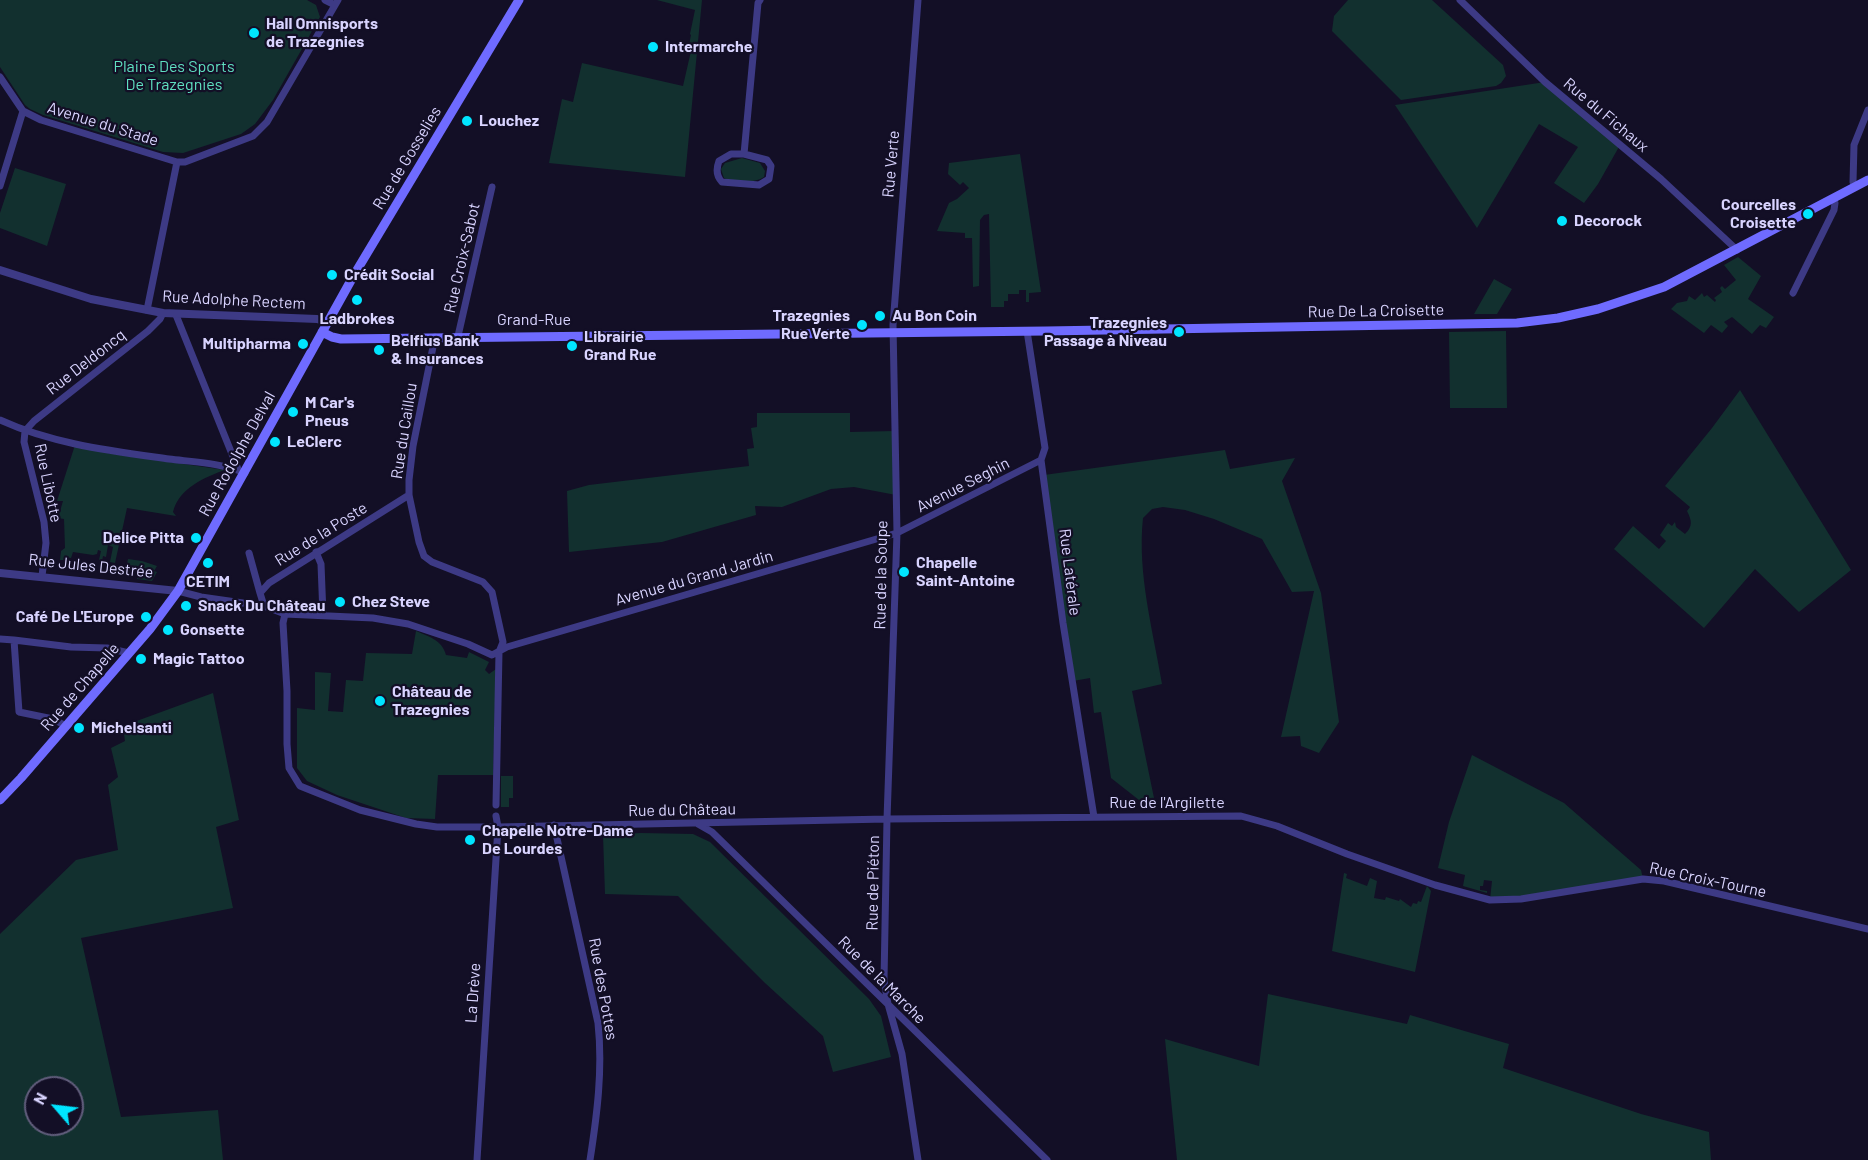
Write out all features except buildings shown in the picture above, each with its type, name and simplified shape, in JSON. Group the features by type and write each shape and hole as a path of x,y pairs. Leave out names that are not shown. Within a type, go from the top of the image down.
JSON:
{"main road":[{"name":"Rue de Gosselies","path":"322,332 515,1"},
{"name":"Rue De La Croisette","path":"893,331 1455,325 1526,322 1582,313 1634,299 1680,280 1868,180"},
{"name":"Grand-Rue","path":"322,332 340,339 893,331"},
{"name":"Rue Rodolphe Delval","path":"178,591 242,471 322,332"},
{"name":"Rue de Chapelle","path":"0,800 129,653 178,591"}],"street":[{"path":"147,310 177,162 185,162 253,136 267,122 336,3 325,0"},
{"path":"744,154 760,0"},
{"name":"Rue Verte","path":"893,331 918,0"},
{"name":"Rue du Fichaux","path":"1460,0 1545,82 1661,179 1737,250"},
{"path":"0,77 23,111 0,186"},
{"path":"1855,187 1853,182 1854,145 1868,110"},
{"name":"Avenue du Stade","path":"23,111 41,120 177,162"},
{"path":"731,154 744,154 767,160 771,166 769,179 765,183 759,185 722,182 719,179 717,174 719,161 731,154"},
{"name":"Rue Croix-Sabot","path":"458,336 492,187"},
{"path":"1793,293 1834,210 1833,198"},
{"name":"Rue Adolphe Rectem","path":"0,270 91,299 163,314 317,319 327,322"},
{"name":"Rue Deldoncq","path":"25,431 34,421 148,331 163,314"},
{"path":"176,315 242,471"},
{"name":"Rue de la Soupe","path":"887,819 897,533 893,331"},
{"name":"Rue Latérale","path":"1027,331 1045,448 1041,460 1063,623 1094,817"},
{"name":"Rue du Caillou","path":"435,337 413,446 409,495 424,556 432,562 483,582 492,592 503,642 499,652"},
{"path":"0,420 25,431 111,451 242,471"},
{"name":"Rue Libotte","path":"25,431 24,442 44,522 46,543 42,576"},
{"name":"Avenue Seghin","path":"897,533 1041,460"},
{"name":"Rue de la Poste","path":"260,593 269,583 316,552 409,495"},
{"name":"Avenue du Grand Jardin","path":"499,652 507,647 897,533"},
{"path":"316,552 321,564 323,615"},
{"path":"249,553 264,606"},
{"name":"Rue Jules Destrée","path":"0,573 178,591"},
{"path":"178,591 201,597 264,606 285,614 373,618 408,624 468,644 492,655 499,652 496,805"},
{"name":"Rue du Château","path":"285,614 283,623 287,691 286,744 289,768 300,786 360,810 417,825 437,827 887,819"},
{"path":"0,639 71,647 107,648 129,653"},
{"path":"14,640 19,712 53,719 66,726"},
{"name":"La Drève","path":"477,1160 498,827 496,816"},
{"name":"Rue de l'Argilette","path":"887,819 1247,817 1435,885"},
{"name":"Rue de Piéton","path":"887,819 884,980 902,1054 918,1160"},
{"name":"Rue de la Marche","path":"696,823 712,832 1047,1160"},
{"name":"Rue des Pottes","path":"554,825 572,900 600,1044 595,1123 590,1160"},
{"name":"Rue Croix-Tourne","path":"1435,885 1490,900 1521,899 1643,879 1675,884 1868,929"}],"green space":[{"name":"Plaine Des Sports De Trazegnies","path":"0,0 307,0 316,5 320,17 273,100 255,124 241,134 183,153 163,152 43,115 25,105 0,67"},
{"path":"657,0 702,0 685,177 549,163 562,99 573,102 582,63 683,86 691,51 688,50 695,10"},
{"path":"1348,0 1432,0 1503,65 1506,76 1496,86 1401,100 1332,31 1334,16"},
{"path":"1545,82 1620,145 1598,184 1584,203 1554,183 1578,147 1539,124 1477,228 1395,105"},
{"path":"1020,154 1041,292 1029,293 1029,302 1026,302 1026,290 1019,290 1019,294 1008,294 1008,301 1004,301 1004,307 991,307 989,214 984,215 980,220 979,286 973,287 972,238 965,238 965,233 937,231 949,203 969,188 963,182 960,185 948,174 949,163"},
{"path":"742,158 760,163 765,171 764,177 744,182 724,178 721,169 725,163"},
{"path":"15,168 66,184 47,246 0,228 0,213"},
{"path":"1738,257 1761,276 1748,299 1774,317 1766,328 1760,325 1752,334 1732,317 1724,322 1728,326 1722,333 1711,325 1704,333 1671,309 1677,303 1687,301 1689,296 1695,300 1702,293 1704,297 1707,295 1715,302 1714,298 1722,292 1720,288 1722,286 1725,289 1736,280 1724,265"},
{"path":"1494,279 1512,289 1497,314 1474,314"},
{"path":"1506,331 1507,408 1450,408 1449,332"},
{"path":"1740,390 1851,570 1799,612 1755,569 1704,628 1614,549 1633,526 1659,549 1666,541 1660,535 1668,523 1672,526 1675,522 1676,527 1685,534 1688,531 1691,523 1687,511 1690,507 1665,486"},
{"path":"757,413 850,413 850,432 895,431 896,495 854,487 831,489 782,507 755,506 756,515 662,542 569,552 567,491 589,485 749,466 747,449 754,448 751,428 757,427"},
{"path":"75,445 108,453 225,470 201,480 187,490 176,504 173,512 176,516 127,508 115,563 110,562 113,547 108,545 106,557 103,556 102,561 99,560 101,551 98,550 97,554 93,555 73,552 71,558 65,557 65,560 60,560 61,551 65,548 64,519 58,518 63,501 57,501"},
{"path":"1225,450 1230,469 1295,458 1282,481 1321,593 1339,722 1319,753 1301,746 1300,736 1281,737 1314,591 1292,592 1262,539 1185,510 1163,507 1152,509 1143,518 1142,560 1162,684 1132,691 1154,798 1139,800 1111,778 1101,712 1094,713 1090,678 1073,681 1044,475"},
{"path":"128,559 157,566 154,571 157,572 152,581 137,579 139,571 126,569"},
{"path":"416,631 438,642 446,655 467,658 469,652 489,662 485,670 489,674 496,669 493,775 438,775 435,819 406,818 337,795 307,781 297,768 297,708 315,710 315,672 331,673 328,711 343,712 346,680 363,681 366,653 412,654"},
{"path":"213,693 239,820 216,827 233,908 81,938 121,1117 218,1110 223,1160 0,1160 0,934 76,860 118,850 108,785 118,777 111,748 125,741 123,726"},
{"path":"1472,755 1564,803 1641,870 1643,879 1572,892 1490,900 1492,881 1484,880 1483,886 1480,886 1480,890 1487,891 1487,893 1463,886 1465,875 1438,868 1449,822"},
{"path":"501,776 513,776 513,798 509,798 509,807 501,807"},
{"path":"693,834 710,842 869,999 881,1016 891,1057 833,1072 823,1036 765,983 678,896 605,894 603,835"},
{"path":"1344,873 1347,874 1346,878 1367,886 1370,878 1377,881 1374,898 1385,900 1386,897 1399,901 1400,899 1411,907 1413,903 1421,902 1427,886 1431,891 1415,972 1332,951"},
{"path":"1268,994 1407,1024 1410,1015 1509,1044 1503,1068 1641,1114 1709,1132 1711,1160 1177,1160 1165,1039 1259,1066"}],"place":[{"name":"Hall Omnisports de Trazegnies","path":"254,33"},
{"name":"Intermarche","path":"653,47"},
{"name":"Louchez","path":"467,121"},
{"name":"Courcelles Croisette","path":"1808,214"},
{"name":"Decorock","path":"1562,221"},
{"name":"Crédit Social","path":"332,275"},
{"name":"Ladbrokes","path":"357,300"},
{"name":"Au Bon Coin","path":"880,316"},
{"name":"Trazegnies Rue Verte","path":"862,325"},
{"name":"Trazegnies Passage à Niveau","path":"1179,332"},
{"name":"Multipharma","path":"303,344"},
{"name":"Librairie Grand Rue","path":"572,346"},
{"name":"Belfius Bank & Insurances","path":"379,350"},
{"name":"M Car's Pneus","path":"293,412"},
{"name":"LeClerc","path":"275,442"},
{"name":"Delice Pitta","path":"196,538"},
{"name":"CETIM","path":"208,563"},
{"name":"Chapelle Saint-Antoine","path":"904,572"},
{"name":"Chez Steve","path":"340,602"},
{"name":"Snack Du Château","path":"186,606"},
{"name":"Café De L'Europe","path":"146,617"},
{"name":"Gonsette","path":"168,630"},
{"name":"Magic Tattoo","path":"141,659"},
{"name":"Château de Trazegnies","path":"380,701"},
{"name":"Michelsanti","path":"79,728"},
{"name":"Chapelle Notre-Dame De Lourdes","path":"470,840"}]}
